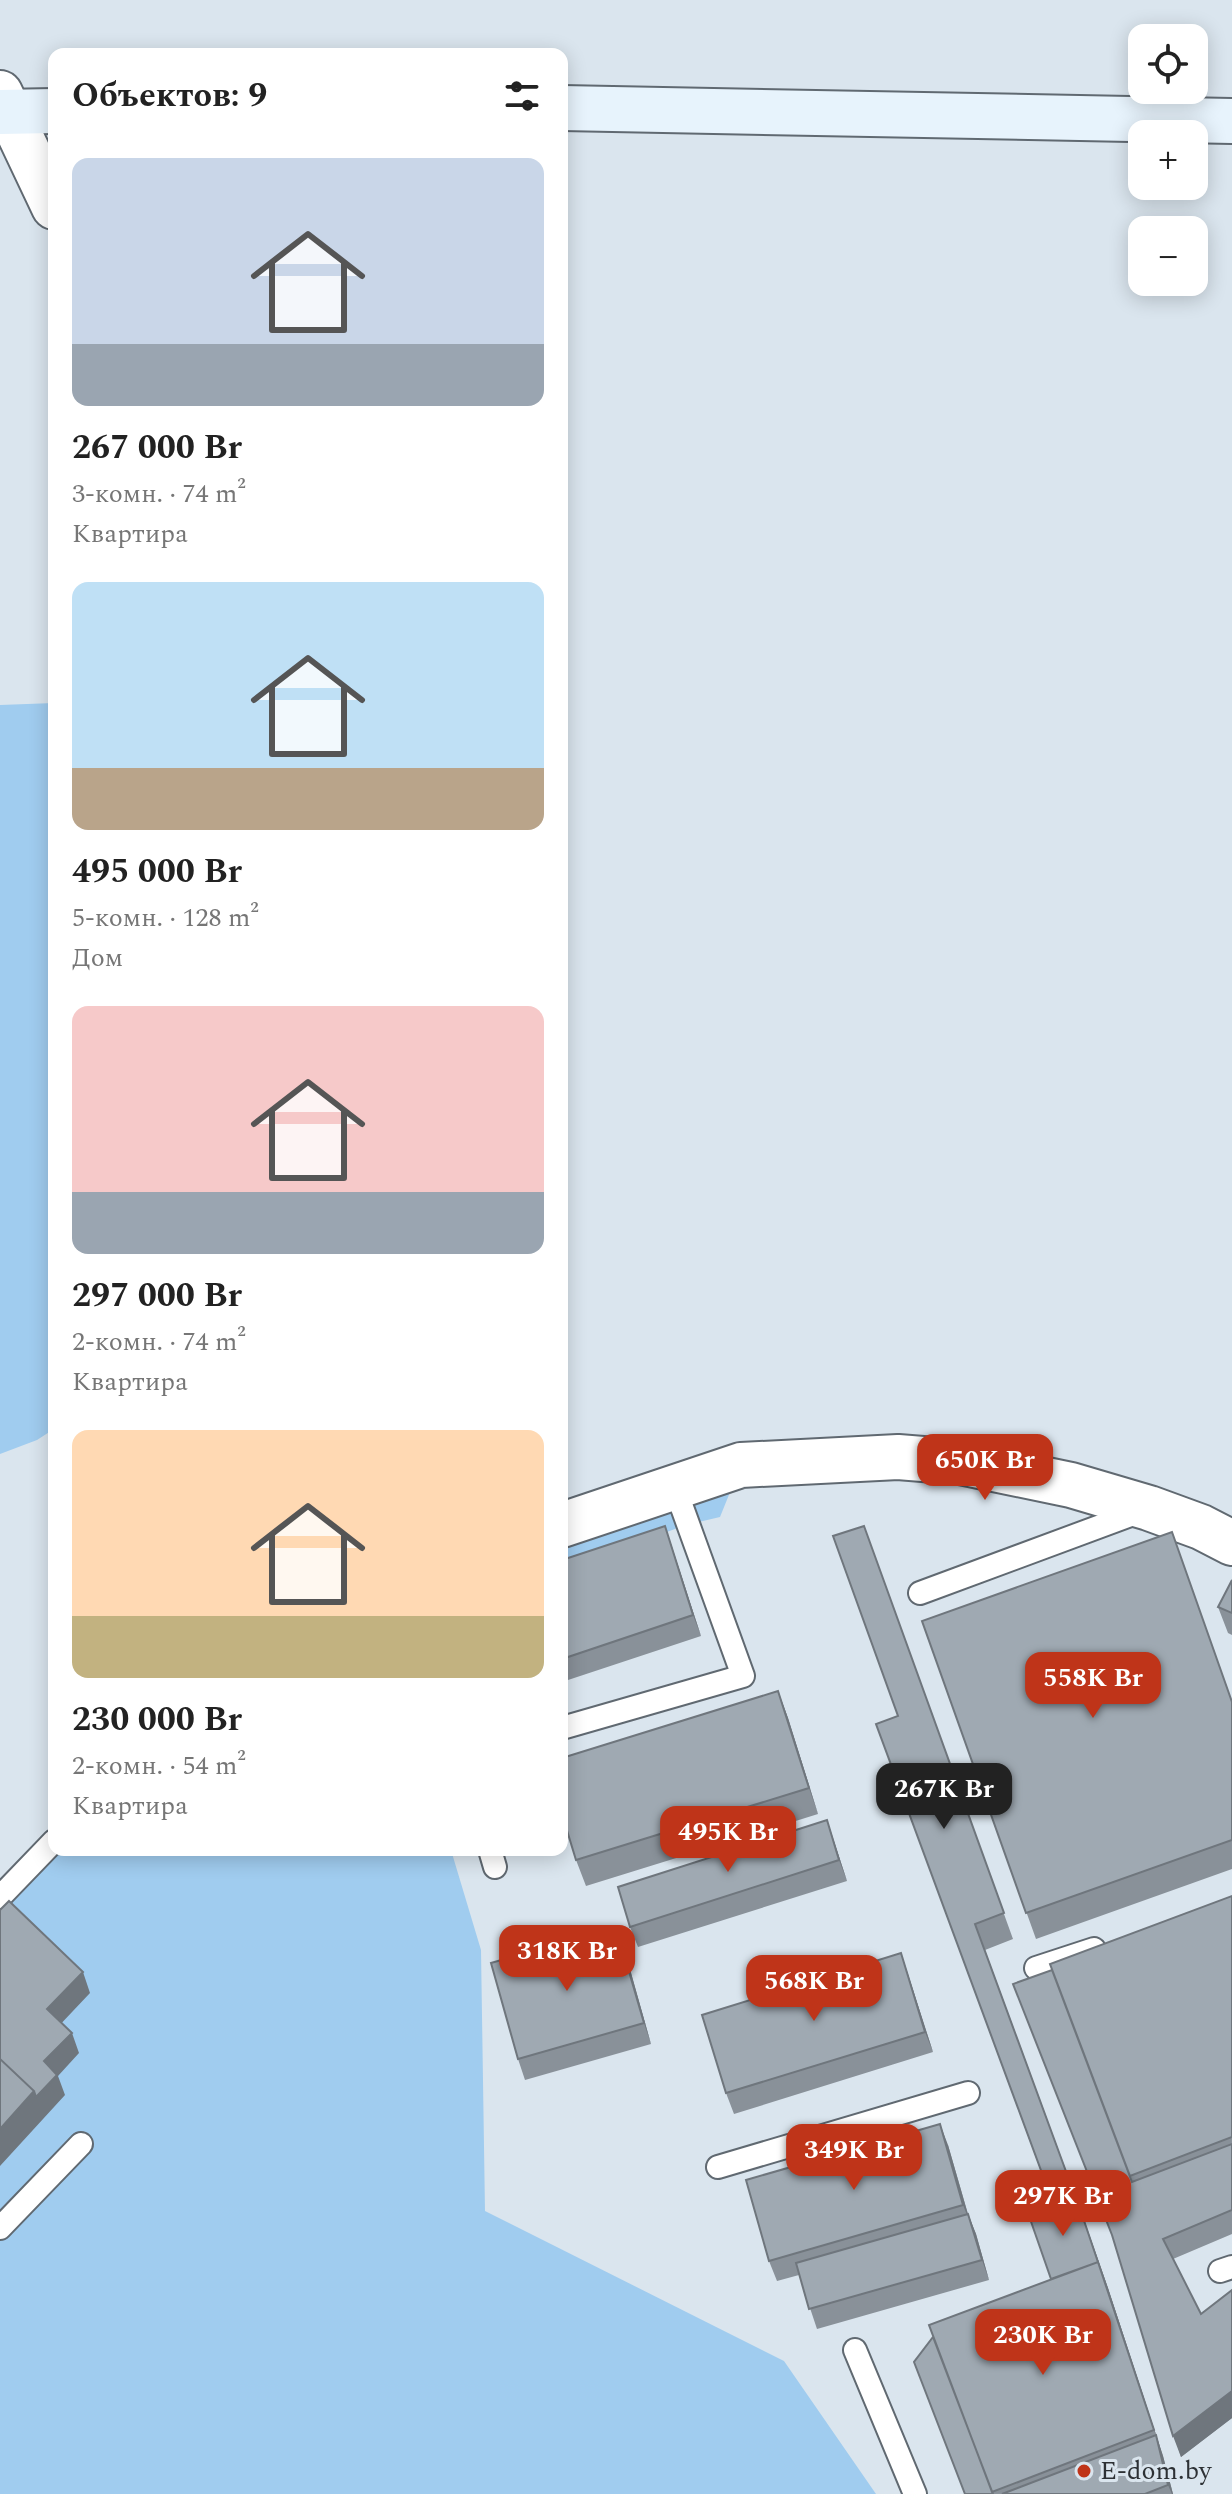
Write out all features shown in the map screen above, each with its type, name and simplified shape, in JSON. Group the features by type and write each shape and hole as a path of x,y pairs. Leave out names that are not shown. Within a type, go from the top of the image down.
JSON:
{"main road":[{"path":"2,105 48,110"},
{"path":"568,108 1232,121"}],"street":[{"path":"2,105 48,195"},
{"path":"568,1523 741,1465 898,1457 974,1465 1071,1485 1149,1508 1201,1527 1232,1543"}],"lane":[{"path":"568,1726 743,1676 675,1488"},
{"path":"920,1593 1149,1508"},
{"path":"0,1897 48,1847"},
{"path":"1036,1968 1111,1944"},
{"path":"718,2167 968,2093"},
{"path":"0,2228 81,2144"},
{"path":"855,2350 915,2494"}],"shaded area":[{"path":"48,703 48,1433 0,1454 0,705"},
{"path":"741,1465 720,1517 686,1525 568,1568 568,1523"},
{"path":"48,1855 453,1856 481,1950 485,2211 784,2361 876,2494 0,2494 0,1897"}],"building":[{"path":"665,1526 693,1615 568,1657 568,1558"},
{"path":"864,1526 1004,1913 975,1924 1071,2185 1049,2192 876,1724 898,1716 833,1536"},
{"path":"1172,1532 1232,1702 1232,1840 1026,1913 922,1621"},
{"path":"1232,1580 1232,1613 1218,1607"},
{"path":"778,1691 809,1788 576,1860 568,1834 568,1756"},
{"path":"827,1820 839,1860 630,1927 618,1887"},
{"path":"1232,1896 1232,2137 1130,2176 1050,1964"},
{"path":"9,1901 83,1972 47,2009 72,2033 44,2061 57,2075 36,2097 34,2091 0,2059 0,1910"},
{"path":"616,1927 644,2023 518,2059 491,1963"},
{"path":"901,1953 925,2032 726,2093 702,2015"},
{"path":"1052,1970 1132,2182 1232,2144 1232,2210 1163,2239 1201,2314 1232,2290 1232,2391 1173,2436 1112,2235 1013,1984"},
{"path":"0,2059 34,2091 0,2129"},
{"path":"940,2124 963,2205 769,2261 746,2180"},
{"path":"1076,2197 1098,2262 1051,2279 1028,2213"},
{"path":"968,2214 982,2260 809,2309 796,2263"},
{"path":"1098,2262 1154,2430 992,2492 929,2325"},
{"path":"933,2337 993,2494 965,2494 914,2362"},
{"path":"1156,2435 1168,2485 1145,2494 1002,2494"}],"place":[{"name":"E-dom.by","path":"1084,2471"}]}
